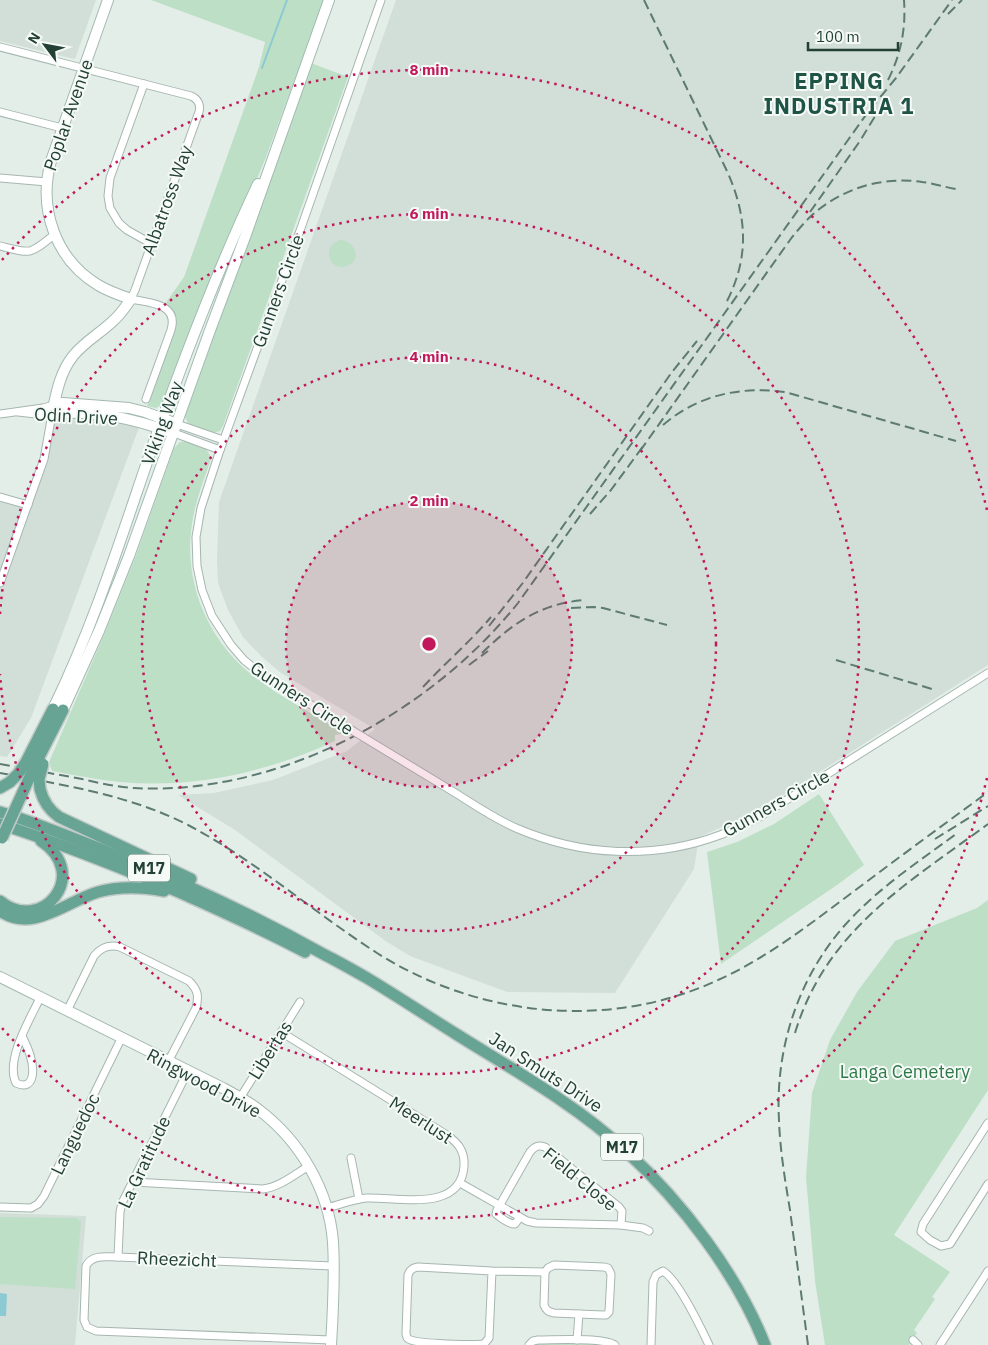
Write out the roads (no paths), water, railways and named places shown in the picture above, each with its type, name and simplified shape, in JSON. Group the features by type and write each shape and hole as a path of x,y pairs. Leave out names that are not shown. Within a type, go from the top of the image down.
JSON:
{"main road":[{"name":"Poplar Avenue","path":"108,0 51,161 47,182 47,208 54,234 70,260 83,274 108,290 130,299"},
{"name":"Viking Way","path":"58,710 99,631 129,556 329,0"},
{"name":"Viking Way","path":"58,710 66,684 90,628 161,423 197,328 237,229 279,140"},
{"name":"Odin Drive","path":"130,299 116,319 84,344 72,358 62,375 53,409 116,416 141,422 161,423 176,428"},
{"path":"1,840 58,710"},
{"path":"5,785 34,762"},
{"path":"34,762 45,803 59,817 194,881 256,918"},
{"path":"0,825 34,762"},
{"name":"Jan Smuts Drive","path":"0,812 80,840 149,868 286,933 366,977 572,1106 607,1133 640,1164 676,1203 718,1257 748,1308 764,1345"},
{"name":"Jan Smuts Drive","path":"0,825 77,850 190,897 254,926 418,1010"},
{"path":"0,901 16,910 37,910 53,899 62,882 62,867 54,852 38,839 17,830"},
{"path":"0,911 5,915 19,919 35,918 47,915 105,890 122,888 154,889 190,897"},
{"name":"Ringwood Drive","path":"0,978 240,1098 257,1109 283,1131 309,1166 318,1184 326,1208 333,1241 331,1343"}],"street":[{"name":"Gunners Circle","path":"381,0 301,228 223,440 201,508 196,537 198,572 202,590 210,610 231,646 252,667 270,680 496,818 530,834 566,846 590,850 624,852 652,851 682,846 739,828 988,673"},
{"path":"0,47 144,84 110,178 108,196 110,208 119,222 127,230 152,244"},
{"name":"Albatross Way","path":"130,299 152,244 200,107 198,102 191,96 144,84"},
{"path":"0,112 62,128"},
{"path":"0,178 47,182"},
{"path":"0,246 30,252 54,234"},
{"name":"Poplar Avenue","path":"130,299 164,307 170,313 173,320 146,399"},
{"name":"Odin Drive","path":"0,414 43,408 53,409"},
{"path":"0,583 44,459 53,409"},
{"name":"Odin Drive","path":"176,428 223,440"},
{"name":"Odin Drive","path":"176,428 220,450"},
{"path":"0,498 28,505"},
{"path":"67,1011 94,956 110,945 120,947 189,981 198,993 196,1008 168,1062"},
{"path":"22,1036 33,1066 30,1082 26,1085 16,1083 12,1076 12,1066 22,1036 40,998"},
{"name":"Libertas","path":"240,1098 300,1002"},
{"name":"Meerlust","path":"281,1032 456,1142 462,1149 464,1165 460,1182"},
{"name":"Languedoc","path":"0,1207 31,1208 38,1204 44,1196 121,1038"},
{"name":"La Gratitude","path":"118,1257 121,1208 188,1071"},
{"path":"988,1123 923,1224 922,1232 930,1240 941,1246 950,1244 988,1184"},
{"name":"Field Close","path":"520,1217 515,1224 511,1224 496,1214 530,1152 534,1147 540,1145 545,1147 619,1207 622,1211 621,1225"},
{"path":"351,1158 359,1199"},
{"path":"133,1182 263,1189 277,1185 309,1166"},
{"path":"326,1208 367,1198 431,1199 454,1190 460,1182"},
{"name":"Field Close","path":"460,1182 527,1221 536,1224 621,1225 643,1228 649,1231"},
{"name":"Rheezicht","path":"331,1343 96,1331 87,1327 84,1320 86,1266 94,1257 333,1266"},
{"path":"554,1265 608,1268 611,1274 609,1312 603,1315 579,1314 550,1312 546,1310 544,1305 545,1272 548,1268 554,1265"},
{"path":"492,1271 489,1338 487,1342 481,1345 447,1344 413,1341 407,1338 408,1275 413,1268 545,1272"},
{"path":"651,1345 653,1282 656,1274 663,1271 670,1276 679,1289 709,1345"},
{"path":"940,1345 988,1271"},
{"path":"577,1340 579,1314"},
{"path":"529,1345 538,1340 609,1342 615,1345"}],"water":[{"path":"0,1293 7,1294 6,1316 0,1316"}],"waterway":[{"path":"262,68 287,0"}],"railway":[{"path":"644,0 726,169 738,202 742,219 742,251 740,268 727,301"},
{"path":"888,80 902,41 904,0"},
{"path":"0,764 108,785 134,788 188,787 242,778 296,762 347,740 396,712 441,679 482,643 518,603 868,112 896,78 952,0"},
{"path":"948,14 962,0"},
{"path":"810,212 860,141 883,103"},
{"path":"640,451 790,240 807,220 822,207 848,192 876,183 907,181 956,189"},
{"path":"489,626 522,584 672,372 697,341"},
{"path":"663,425 690,406 705,400 736,392 768,390 785,392 956,441"},
{"path":"590,514 611,490 644,445"},
{"path":"482,653 516,624 528,617 554,606 584,600"},
{"path":"571,608 603,608 667,625"},
{"path":"423,687 491,617"},
{"path":"469,665 488,651"},
{"path":"836,660 932,689"},
{"path":"0,773 96,792 143,806 188,825 237,854 377,953 416,975 458,991 501,1003 544,1010 589,1011 633,1006 676,996 736,971 771,951 804,928 988,792"},
{"path":"935,839 988,806"},
{"path":"795,1033 809,997 827,965 848,937 900,889 988,824"},
{"path":"808,1345 780,1142 779,1093 781,1067 793,1016 802,991 814,968 845,925 884,888 956,834"}],"district":[{"name":"EPPING INDUSTRIA 1","path":"839,92"}],"park label":[{"name":"Langa Cemetery","path":"905,1071"}]}
